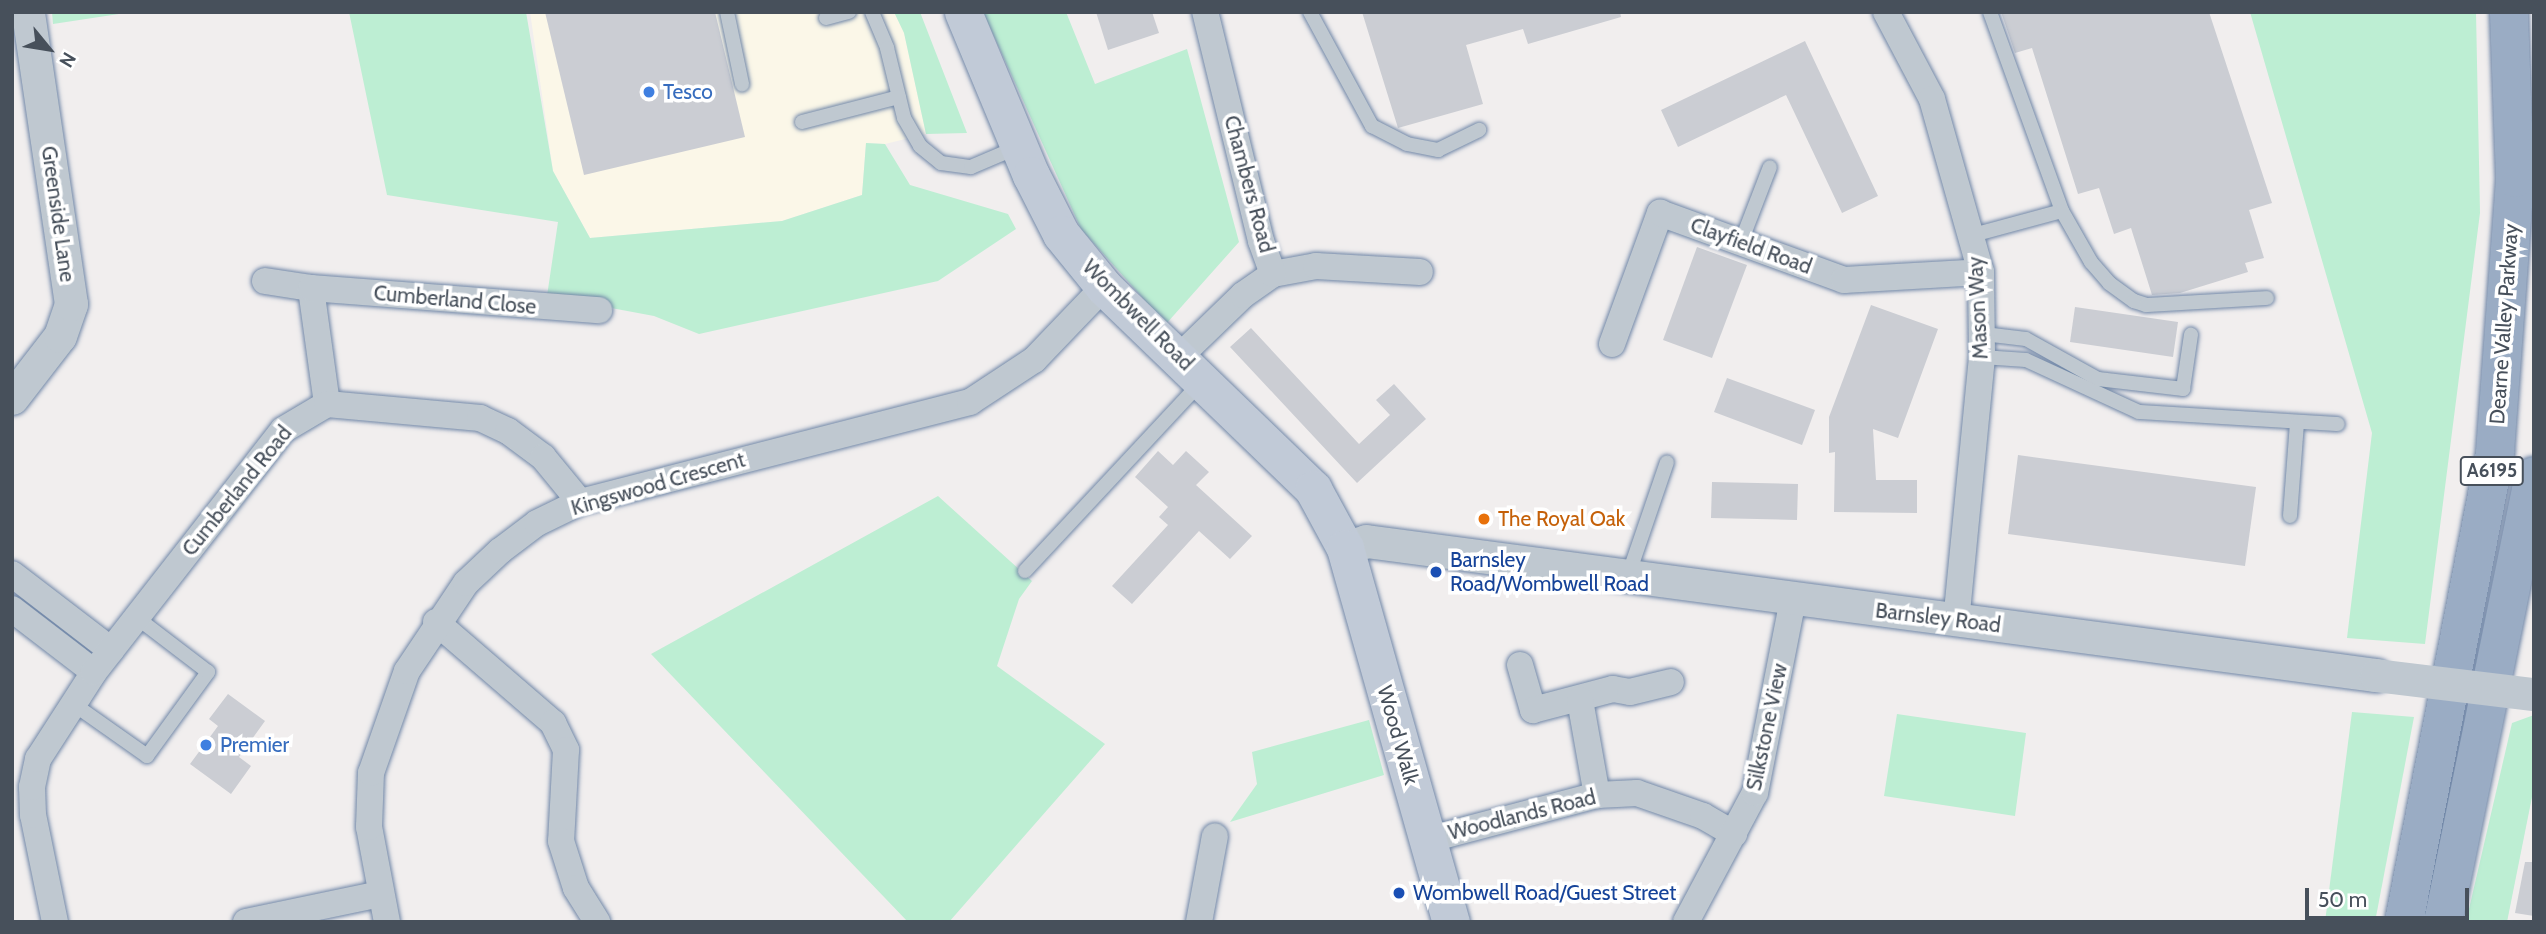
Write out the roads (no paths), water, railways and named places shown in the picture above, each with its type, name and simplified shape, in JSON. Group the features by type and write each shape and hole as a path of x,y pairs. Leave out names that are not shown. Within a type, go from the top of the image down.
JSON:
{"highway":[{"name":"Dearne Valley Parkway","path":"2404,922 2495,452 2515,178 2509,12"},
{"name":"A6195","path":"2443,922 2534,476"}],"main road":[{"name":"Wombwell Road","path":"963,12 1019,147 1061,234 1104,287 1313,489 1345,548"},
{"name":"Wood Walk","path":"1345,548 1451,922"}],"street":[{"name":"Greenside Lane","path":"12,398 60,336 71,304 28,12"},
{"name":"Chambers Road","path":"1191,369 1243,295 1273,274 1261,241 1205,12"},
{"name":"Mason Way","path":"1886,12 1932,99 1973,235 1980,272 1983,346 1956,620"},
{"name":"Clayfield Road","path":"1612,344 1660,213 1844,280 1980,272"},
{"path":"1273,274 1316,266 1420,272"},
{"name":"Cumberland Close","path":"265,281 311,288 599,310"},
{"name":"Kingswood Crescent","path":"387,922 369,827 371,773 407,671 436,622 466,583 500,551 537,523 580,502 970,402 1034,360 1104,287"},
{"path":"311,288 327,404 480,418 508,430 543,457 580,502"},
{"name":"Cumberland Road","path":"55,922 32,786 38,759 94,672 283,430 327,404"},
{"name":"Barnsley Road","path":"1345,548 1366,541 1793,600 2534,694"},
{"path":"12,574 111,650"},
{"name":"Silkstone View","path":"1686,922 1755,793 1793,600"},
{"path":"12,609 94,672"},
{"path":"436,622 553,723 566,750 561,841 576,888 597,922"},
{"path":"1520,665 1533,710 1580,700 1613,689 1630,692 1671,682"},
{"path":"1580,700 1597,795"},
{"name":"Woodlands Road","path":"1427,839 1597,795 1637,793 1703,816 1734,834"},
{"path":"1199,922 1215,836"},
{"path":"246,922 380,894"}],"lane":[{"path":"727,12 742,84"},
{"path":"827,18 849,12"},
{"path":"872,12 904,118 920,146 941,163 980,165 1019,147"},
{"path":"1310,12 1372,126 1407,144 1438,150 1479,130"},
{"path":"1990,12 2062,211 2091,262 2109,283 2134,301 2146,305 2267,298"},
{"path":"803,121 899,97"},
{"path":"1741,242 1770,167"},
{"path":"1973,235 2062,211"},
{"path":"1983,346 2026,339 2098,379 2183,389 2191,335"},
{"path":"1983,346 2026,360 2139,412 2338,425"},
{"path":"1025,571 1191,369"},
{"path":"2290,516 2297,423"},
{"path":"1628,576 1667,462"},
{"path":"72,703 147,756 208,673 136,617"}],"place":[{"name":"Tesco","path":"649,92"},
{"name":"The Royal Oak","path":"1484,519"},
{"name":"Barnsley Road/Wombwell Road","path":"1436,572"},
{"name":"Premier","path":"206,745"},
{"name":"Wombwell Road/Guest Street","path":"1399,893"}]}
